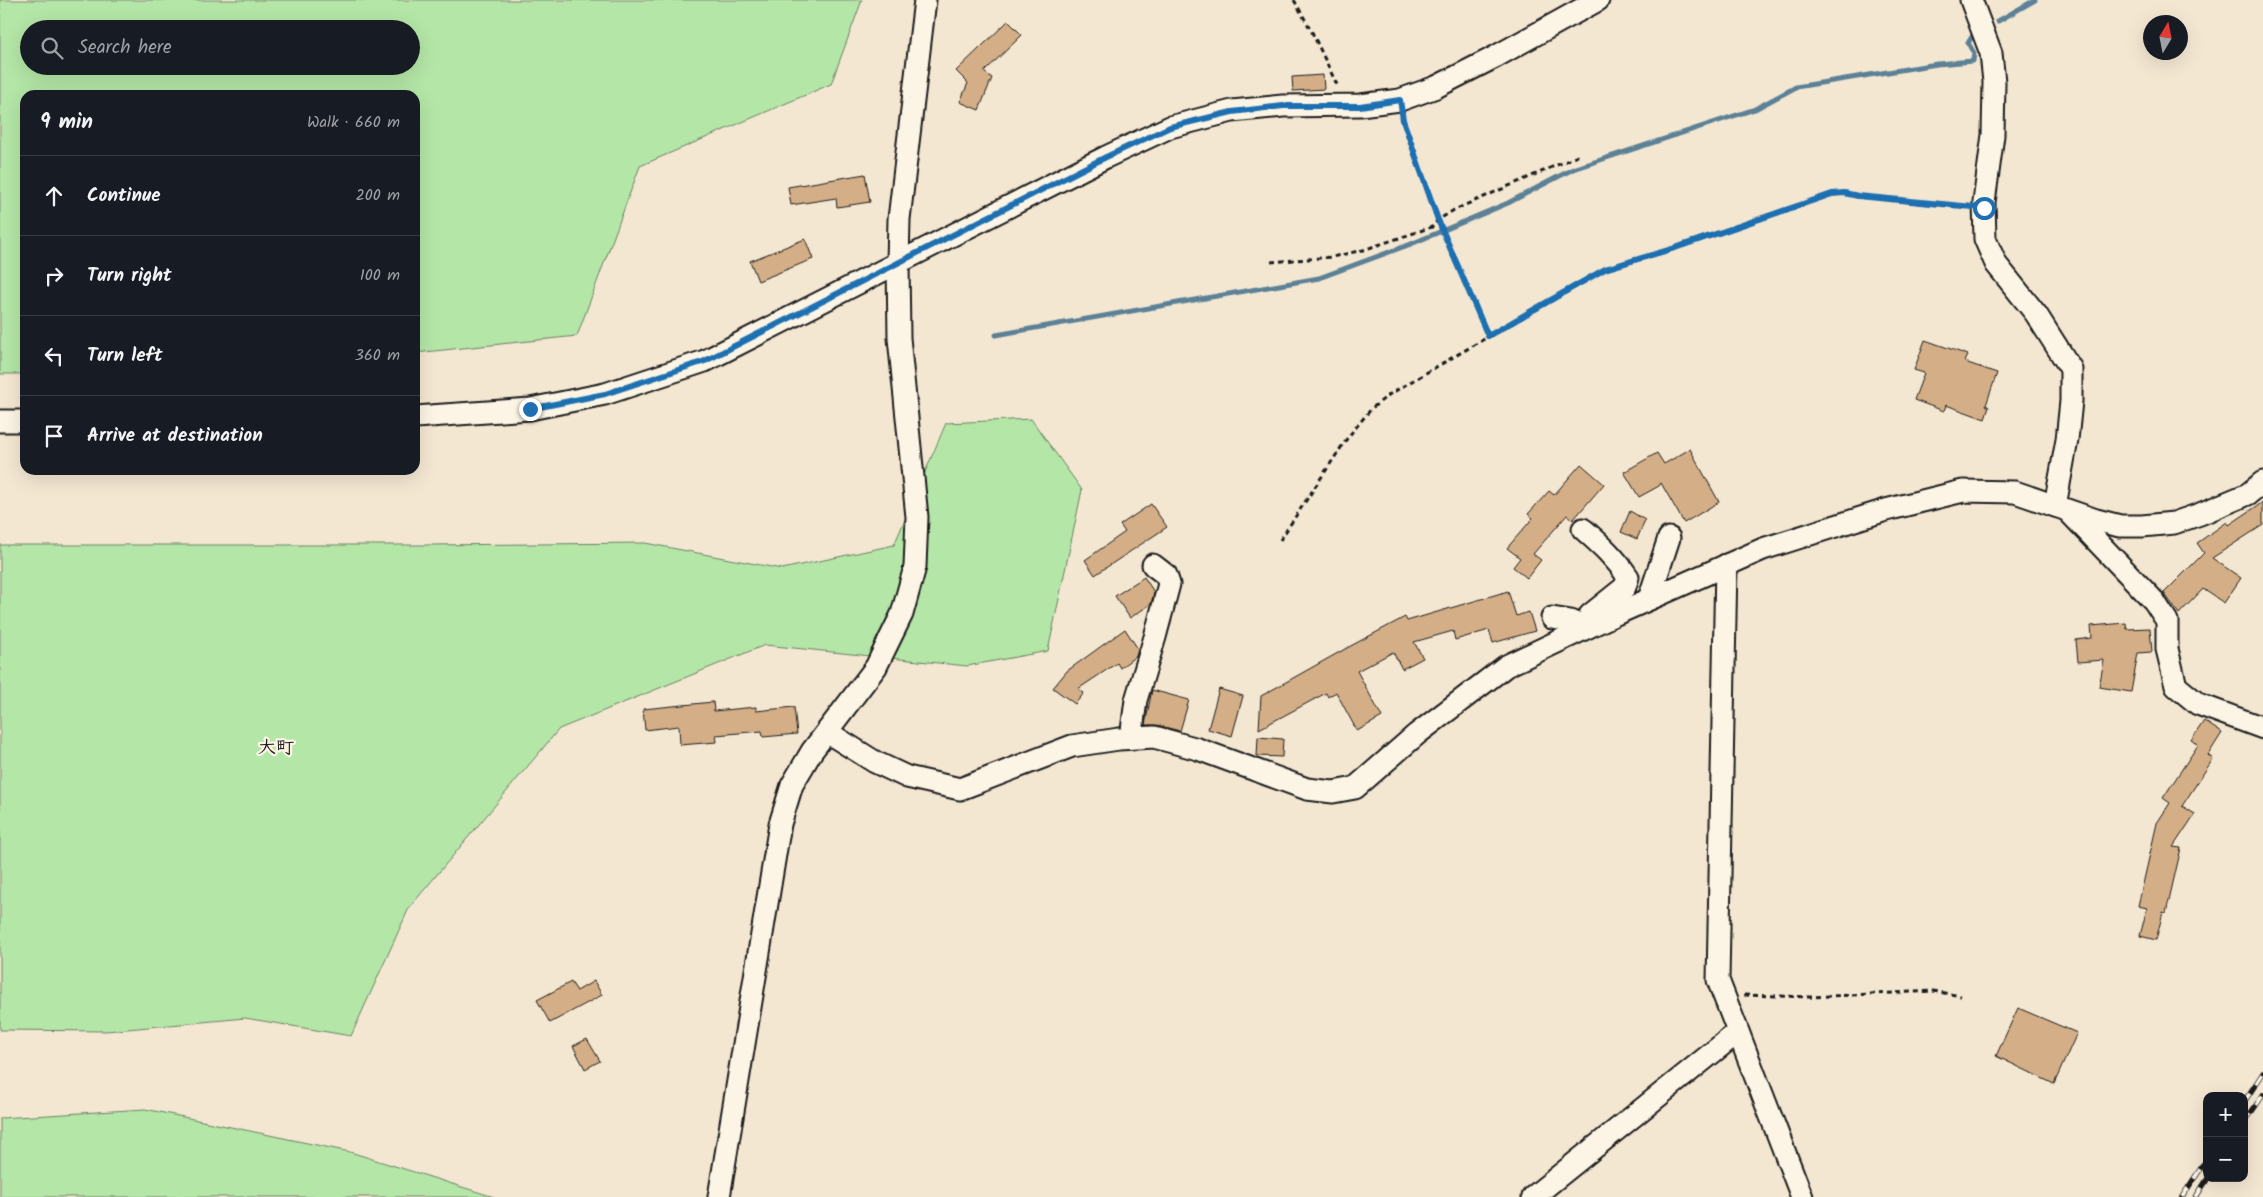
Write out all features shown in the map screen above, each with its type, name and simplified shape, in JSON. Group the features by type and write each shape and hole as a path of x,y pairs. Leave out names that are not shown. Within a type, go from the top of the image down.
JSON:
{"street":[{"path":"719,1197 780,824 792,785 812,751 876,667 902,614 915,567 917,517 908,449 898,338 898,262 899,219 925,0"},
{"path":"420,417 530,409 605,394 705,361 1106,157 1170,127 1232,112 1283,106 1347,106 1400,100 1436,87 1495,58 1598,0"},
{"path":"1970,0 1992,54 1994,82 1993,135 1984,208 1985,239 1996,264 2036,314 2070,370 2071,401 2061,508 2158,608 2167,621 2167,650 2176,686 2198,704 2263,728"},
{"path":"0,421 20,421"},
{"path":"827,732 875,762 907,777 960,789 1072,746 1131,738 1154,737 1198,749 1307,789 1333,792 1354,788 1417,734 1506,666 1649,599 1763,549 1886,510 1963,491 2015,492 2120,526 2174,523 2248,494 2263,482"},
{"path":"1583,529 1611,553 1628,577 1625,587 1590,615 1586,628"},
{"path":"1649,599 1669,538"},
{"path":"1131,738 1136,700 1169,584 1166,575 1153,564"},
{"path":"1726,565 1718,980 1802,1197"},
{"path":"1552,618 1571,621 1586,628"},
{"path":"1533,1197 1738,1032"}],"path":[{"path":"1294,0 1311,30 1347,106"},
{"path":"1400,100 1403,120 1438,220 1488,336"},
{"path":"1271,262 1332,257 1364,250 1432,228 1438,220 1454,210 1580,155"},
{"path":"1280,540 1348,437 1372,408 1390,394 1605,269 1675,248 1832,194 1844,193 1984,208"},
{"path":"1723,994 1811,997 1933,992 1961,996"}],"green space":[{"path":"0,0 862,0 831,84 640,166 577,336 420,352 420,90 20,90 20,374 0,374"},
{"path":"1031,419 1082,490 1048,651 967,666 765,645 559,729 409,908 351,1036 245,1018 106,1031 0,1030 0,545 645,543 782,569 894,545 946,423"},
{"path":"145,1109 350,1152 494,1197 0,1197 0,1118"}],"building":[{"path":"1008,21 1022,35 984,72 992,78 979,110 960,102 968,83 956,71"},
{"path":"1323,75 1324,89 1293,91 1292,77"},
{"path":"865,174 870,202 837,207 836,198 791,205 788,187"},
{"path":"805,239 813,259 758,281 750,261"},
{"path":"1925,340 1968,355 1965,362 1997,373 1986,405 1989,407 1985,419 1946,405 1944,411 1914,400 1924,373 1914,370"},
{"path":"1690,449 1719,502 1684,523 1661,483 1639,497 1624,472 1657,453 1664,464"},
{"path":"1581,464 1604,484 1573,520 1567,515 1533,554 1541,560 1527,578 1513,567 1520,558 1507,548 1533,518 1528,514 1549,491 1554,495"},
{"path":"2263,502 2263,525 2212,558 2241,578 2224,603 2203,589 2179,614 2164,593 2204,553 2197,543 2227,522 2229,525"},
{"path":"1151,504 1167,527 1095,575 1085,560 1125,532 1120,525"},
{"path":"1630,511 1645,520 1637,539 1621,532"},
{"path":"1144,577 1154,592 1151,604 1130,618 1115,596"},
{"path":"1508,591 1516,616 1529,612 1535,631 1493,643 1489,630 1455,640 1453,631 1414,642 1423,658 1402,669 1393,652 1357,671 1382,717 1357,731 1336,692 1328,697 1326,693 1259,729 1261,696 1345,649 1405,617 1407,621"},
{"path":"2126,623 2127,629 2150,628 2152,652 2138,653 2131,692 2099,687 2104,660 2078,662 2076,640 2092,638 2091,626"},
{"path":"1125,629 1138,649 1136,656 1120,668 1117,663 1078,689 1084,693 1075,704 1053,688 1067,671"},
{"path":"1219,689 1243,696 1232,736 1208,729"},
{"path":"1152,690 1189,700 1180,731 1157,725 1145,725"},
{"path":"713,702 714,711 756,707 756,711 794,707 797,734 763,737 762,731 716,735 717,742 680,745 679,726 645,730 643,709"},
{"path":"2204,721 2222,733 2208,755 2213,759 2182,806 2195,814 2173,847 2181,848 2166,913 2163,912 2156,940 2140,936 2147,908 2138,906 2157,823 2170,803 2163,798 2198,745 2191,740"},
{"path":"1258,737 1283,739 1282,757 1257,756"},
{"path":"594,981 602,995 550,1023 537,1000 571,982 577,991"},
{"path":"2018,1008 2077,1033 2054,1084 1996,1056"},
{"path":"587,1039 600,1061 585,1069 573,1046"}],"waterway":[{"path":"1998,21 2035,0"},
{"path":"996,335 1319,278 1411,244 1508,203 1573,169 1755,109 1796,87 1937,64 1973,61 1974,53 1968,43 1973,35"}],"railway":[{"path":"2248,1096 2263,1073"},
{"path":"2248,1117 2263,1095"},
{"path":"2182,1197 2203,1165"},
{"path":"2196,1197 2205,1182"}],"district":[{"name":"大町","path":"276,747"}],"route":[{"path":"530,409 605,394 705,361 1106,157 1170,127 1232,112 1283,106 1360,106 1400,100 1403,120 1438,220 1488,336 1605,269 1675,248 1832,194 1844,193 1984,208"}]}
